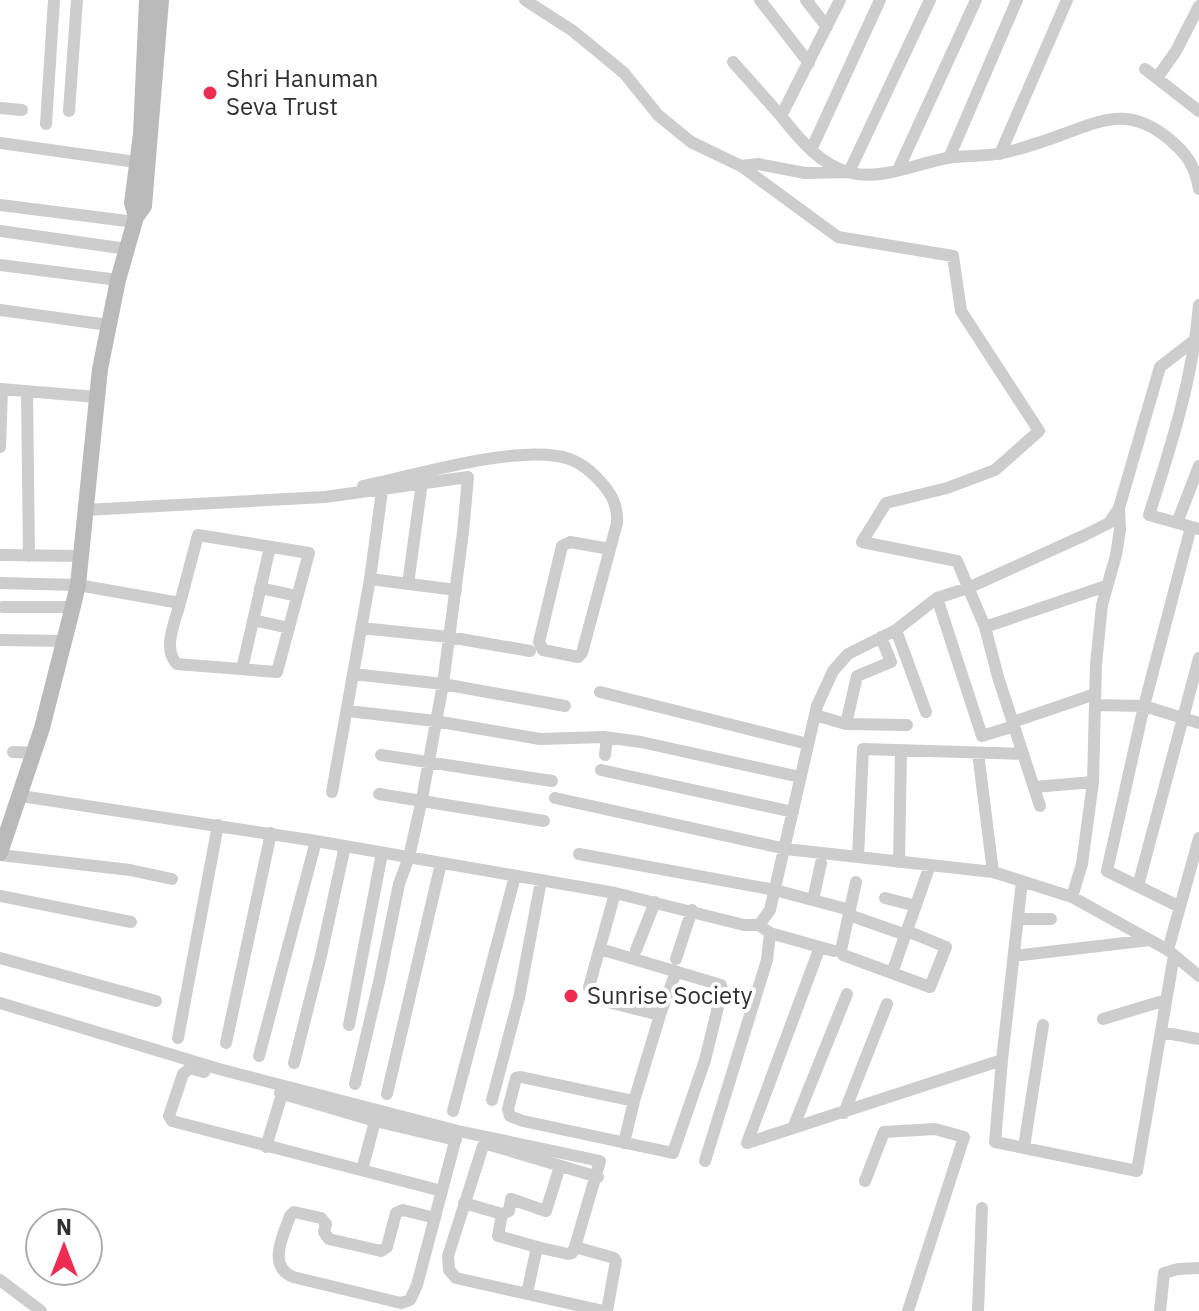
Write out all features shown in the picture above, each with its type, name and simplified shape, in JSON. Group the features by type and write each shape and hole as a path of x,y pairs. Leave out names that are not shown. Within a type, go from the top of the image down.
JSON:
{"street":[{"path":"46,124 54,0"},
{"path":"69,111 77,0"},
{"path":"147,0 151,52"},
{"path":"161,0 151,52 143,163 132,203 136,219 108,325 97,397 78,585 35,753 0,854 130,870 172,879"},
{"path":"525,0 573,31 624,73 658,115 691,142 741,166 838,237 953,256 961,311 1039,431 995,470 947,488 886,503 862,542 957,561 985,627 1040,806"},
{"path":"760,0 809,63"},
{"path":"806,0 827,27"},
{"path":"781,116 840,0"},
{"path":"811,150 880,0"},
{"path":"849,172 930,0"},
{"path":"898,170 976,0"},
{"path":"949,158 1017,0"},
{"path":"1000,154 1067,0"},
{"path":"1157,78 1176,51 1199,6"},
{"path":"733,62 811,150 849,172"},
{"path":"1145,69 1197,104"},
{"path":"0,108 22,110"},
{"path":"741,166 758,164 805,173 870,174 949,158 1000,154 1060,136 1093,122 1119,118 1143,122 1183,151 1196,169 1199,189"},
{"path":"0,143 143,163"},
{"path":"0,205 136,219"},
{"path":"0,231 127,249"},
{"path":"0,265 118,280"},
{"path":"1180,907 1107,871 1144,706 1195,528 1149,515 1180,418 1196,339 1199,305"},
{"path":"0,310 108,325"},
{"path":"759,925 770,910 815,715 833,671 848,654 896,630 937,598 968,588 1109,523 1119,508 1160,367 1196,339"},
{"path":"0,447 1,389 97,397"},
{"path":"27,391 29,556"},
{"path":"342,496 358,487 505,456 558,456 574,461 592,473 613,496 618,508 617,523 610,549 581,656 543,650 539,642 562,546 570,542 610,549"},
{"path":"1177,523 1199,466"},
{"path":"85,510 342,496 468,477 443,684 422,799 409,857 399,884 355,1084"},
{"path":"408,584 422,482"},
{"path":"332,792 370,579 382,491"},
{"path":"1072,897 1082,864 1093,782 1096,664 1106,586 1120,530 1119,508"},
{"path":"198,535 309,553 297,596 277,672 177,664 171,658 168,649 198,535"},
{"path":"242,669 270,547"},
{"path":"0,555 81,556"},
{"path":"370,579 456,590"},
{"path":"0,583 78,585 180,603"},
{"path":"985,627 1106,586"},
{"path":"260,588 297,596"},
{"path":"937,598 982,736 1095,699 1144,706 1199,723"},
{"path":"3,607 73,607"},
{"path":"253,620 289,628"},
{"path":"361,628 449,637 530,651"},
{"path":"896,630 926,712"},
{"path":"846,724 857,676 891,662 881,637"},
{"path":"0,640 65,641"},
{"path":"1138,886 1199,658"},
{"path":"353,674 443,684 565,706"},
{"path":"600,692 808,744"},
{"path":"348,711 435,721 540,739 607,738 683,750 800,777"},
{"path":"815,715 846,724 907,725"},
{"path":"605,755 607,738"},
{"path":"858,857 863,749 1023,754"},
{"path":"899,862 901,750"},
{"path":"13,752 35,753"},
{"path":"978,753 993,872"},
{"path":"381,755 552,781"},
{"path":"601,770 793,812"},
{"path":"1034,787 1093,782"},
{"path":"379,794 544,821"},
{"path":"21,796 271,833 615,893 744,925 759,925 770,933 834,951"},
{"path":"555,798 786,849 993,872 1072,897 1171,953 1199,976"},
{"path":"178,1038 218,825"},
{"path":"226,1043 271,833"},
{"path":"1022,881 995,1142 1137,1171 1171,953 1199,838"},
{"path":"259,1056 316,841"},
{"path":"294,1063 345,846"},
{"path":"349,1025 382,853"},
{"path":"579,854 775,890 813,900 849,913 906,933 945,946 930,987 841,952 849,913 856,882"},
{"path":"387,1094 441,863"},
{"path":"813,900 821,863"},
{"path":"892,973 930,865"},
{"path":"453,1111 515,876"},
{"path":"492,1100 519,998 541,881"},
{"path":"615,893 589,987 596,999 660,1015"},
{"path":"0,896 131,922"},
{"path":"885,898 916,906"},
{"path":"636,950 655,902"},
{"path":"624,1143 692,910"},
{"path":"1018,919 1051,919"},
{"path":"705,1161 750,1023 767,960 770,933"},
{"path":"1014,956 1150,940"},
{"path":"600,949 676,965 721,985 705,1060 673,1153 523,1121 510,1116 508,1109 516,1078 521,1077 634,1101"},
{"path":"817,955 747,1143 1002,1060"},
{"path":"0,958 156,1001"},
{"path":"793,1128 847,994"},
{"path":"1103,1019 1166,1000"},
{"path":"0,1003 375,1121 600,1161 598,1177 572,1253 498,1236 502,1214"},
{"path":"844,1113 887,1004"},
{"path":"1024,1147 1043,1025"},
{"path":"1161,1032 1199,1039"},
{"path":"442,1191 266,1147 172,1121 169,1116 183,1074 190,1068 201,1067 457,1135"},
{"path":"266,1147 282,1094"},
{"path":"362,1170 375,1121"},
{"path":"865,1181 884,1132 935,1129 964,1137 908,1311"},
{"path":"435,1218 403,1210 396,1213 387,1247 381,1251 329,1239 324,1232 326,1224 321,1218 294,1212 279,1247 279,1265 285,1274 293,1277 406,1303 417,1285 435,1218 457,1135"},
{"path":"575,1247 616,1261 606,1311 456,1278 449,1270 448,1256 479,1152 487,1144 598,1177"},
{"path":"464,1203 502,1214 509,1211 511,1199 546,1211 560,1166"},
{"path":"978,1311 982,1208"},
{"path":"527,1293 537,1247"},
{"path":"1160,1311 1164,1273 1199,1268"},
{"path":"0,1280 41,1311"}],"place":[{"name":"Shri Hanuman Seva Trust","path":"210,93"},
{"name":"Sunrise Society","path":"571,996"}]}
